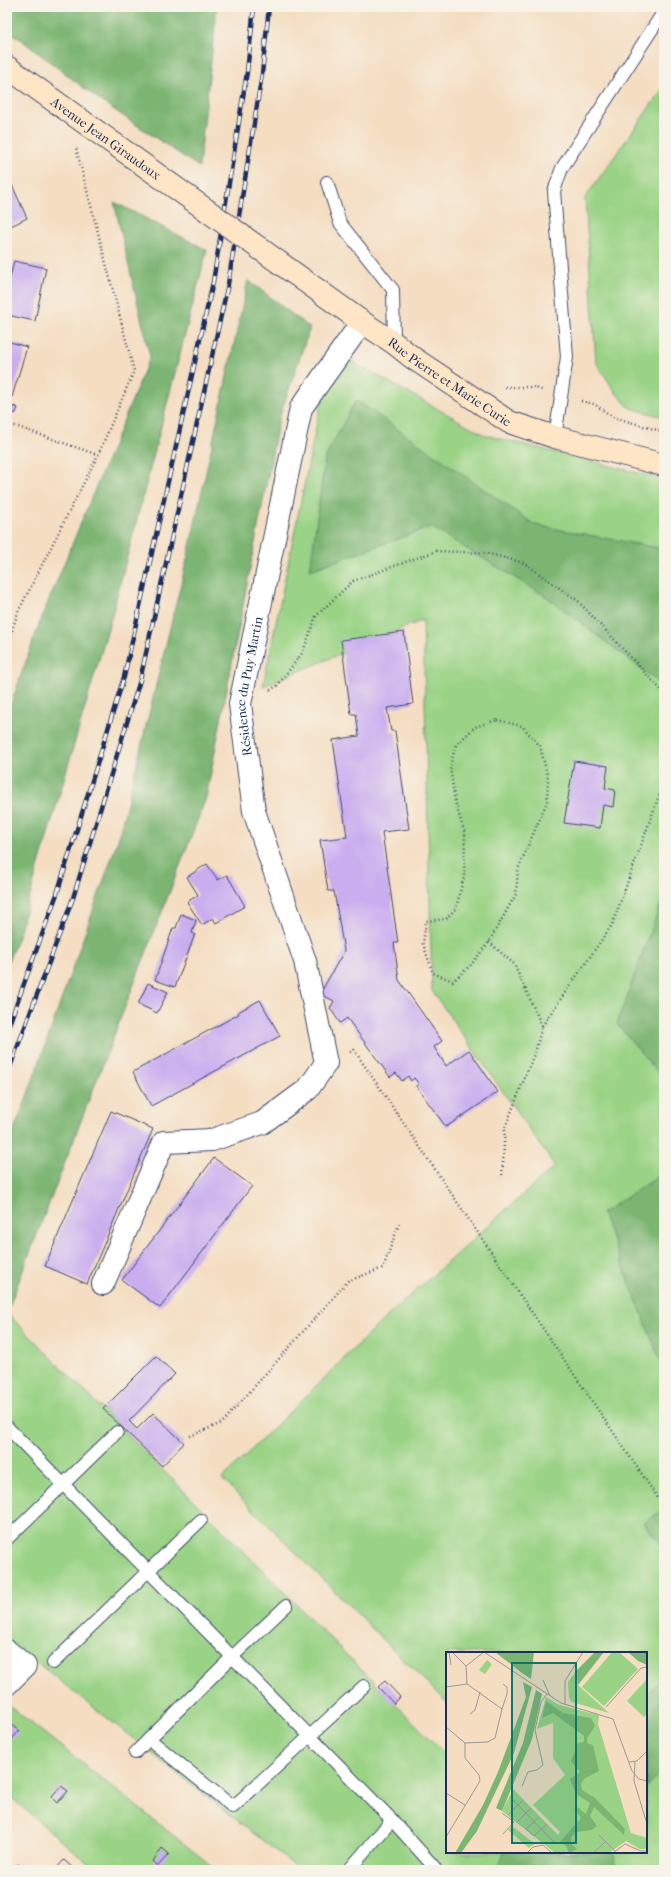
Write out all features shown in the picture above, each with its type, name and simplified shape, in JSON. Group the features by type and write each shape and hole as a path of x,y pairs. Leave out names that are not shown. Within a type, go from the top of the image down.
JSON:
{"street":[{"name":"Avenue Jean Giraudoux","path":"7,67 260,248"},
{"name":"Rue Pierre et Marie Curie","path":"260,248 413,358 509,422 664,465"},
{"name":"Résidence du Puy Martin","path":"326,1063 305,961 254,811 240,704 301,408 362,322"},
{"path":"103,1284 164,1142 212,1140 262,1123 308,1089 326,1063"},
{"path":"7,1651 25,1666 7,1684"}],"lane":[{"path":"555,436 567,357 554,190 562,168 664,11"},
{"path":"327,182 340,223 393,290 394,343"},
{"path":"7,1427 392,1820 435,1868"},
{"path":"7,1538 117,1432"},
{"path":"53,1663 201,1520"},
{"path":"135,1753 286,1606"},
{"path":"149,1739 233,1807 364,1686"},
{"path":"349,1870 392,1820"}],"path":[{"path":"7,646 18,612 98,455 134,371 75,146"},
{"path":"7,423 98,455"},
{"path":"240,704 277,686 302,652 316,616 353,581 436,551 486,553 524,563 578,601 664,693"},
{"path":"497,720 522,726 540,746 548,778 548,784 547,802 518,869 516,894 489,942 471,965 453,981 433,973 423,944 426,921 446,919 456,908 464,877 465,834 455,802 450,766 456,745 475,727 497,720"},
{"path":"502,1178 505,1128 536,1049 542,1026 612,925 664,782"},
{"path":"489,942 514,964 542,1026"},
{"path":"326,1063 354,1050 664,1507"},
{"path":"190,1436 222,1423 348,1281 383,1268 399,1224"}],"green space":[{"path":"7,7 217,7 199,167 101,101 7,29"},
{"path":"664,87 664,417 630,408 616,393 596,362 585,198"},
{"path":"114,202 207,250 112,615 18,937 7,964 7,715 41,619 150,357"},
{"path":"248,280 310,328 279,418 206,798 7,1312 7,1145 23,1108 118,840 188,555"},
{"path":"351,361 485,435 664,479 664,1870 300,1870 7,1639 7,1313 446,1755 446,1853 647,1853 647,1652 446,1652 446,1702 222,1479 384,1319 555,1166 432,991 423,620 263,686 322,398"},
{"path":"356,400 535,525 664,549 664,686 547,597 431,527 310,570 325,458"},
{"path":"664,894 664,1080 617,1024"},
{"path":"664,1173 664,1370 602,1213"},
{"path":"664,1509 664,1548 643,1523"},
{"path":"664,1677 664,1770 647,1787 647,1694"},
{"path":"7,1704 217,1870 96,1870 7,1794"},
{"path":"504,1853 614,1853 615,1870 498,1870"}],"building":[{"path":"609,7 618,7 615,11"},
{"path":"7,174 27,218 7,228"},
{"path":"14,261 46,268 35,321 7,315 7,290"},
{"path":"7,341 27,347 12,397 7,395"},
{"path":"14,406 18,408 15,414 11,412"},
{"path":"404,632 413,704 387,708 391,731 395,731 409,829 382,832 398,943 394,943 399,980 442,1041 434,1047 446,1066 469,1050 498,1092 446,1127 416,1086 419,1084 414,1078 411,1081 408,1076 402,1081 396,1073 390,1077 347,1018 340,1023 330,1008 334,1001 320,994 344,951 334,891 328,891 320,840 347,837 333,740 359,736 356,714 351,714 341,640"},
{"path":"574,761 608,766 605,788 615,790 613,807 603,805 600,828 564,823"},
{"path":"207,864 218,880 227,875 245,906 216,923 213,918 202,925 187,902 198,895 187,877"},
{"path":"181,914 196,920 192,933 195,934 175,987 155,980 173,928 176,928"},
{"path":"148,983 168,992 157,1013 138,1004"},
{"path":"260,1000 280,1036 151,1106 133,1072 239,1014 238,1012"},
{"path":"111,1111 153,1129 87,1284 45,1266"},
{"path":"214,1158 252,1186 160,1308 122,1280"},
{"path":"156,1356 175,1374 129,1421 137,1429 153,1413 184,1443 162,1466 103,1409"},
{"path":"385,1681 400,1697 394,1704 378,1687"},
{"path":"9,1723 19,1731 13,1738 7,1734 7,1725"},
{"path":"61,1786 68,1791 57,1803 51,1797"},
{"path":"162,1848 169,1854 158,1866 153,1861"},
{"path":"64,1860 75,1870 55,1870"},
{"path":"18,1864 24,1870 12,1870"}],"railway":[{"path":"7,1030 57,894 124,677 213,282 247,72 254,7"},
{"path":"7,1075 73,898 140,680 228,284 262,74 269,7"}]}
